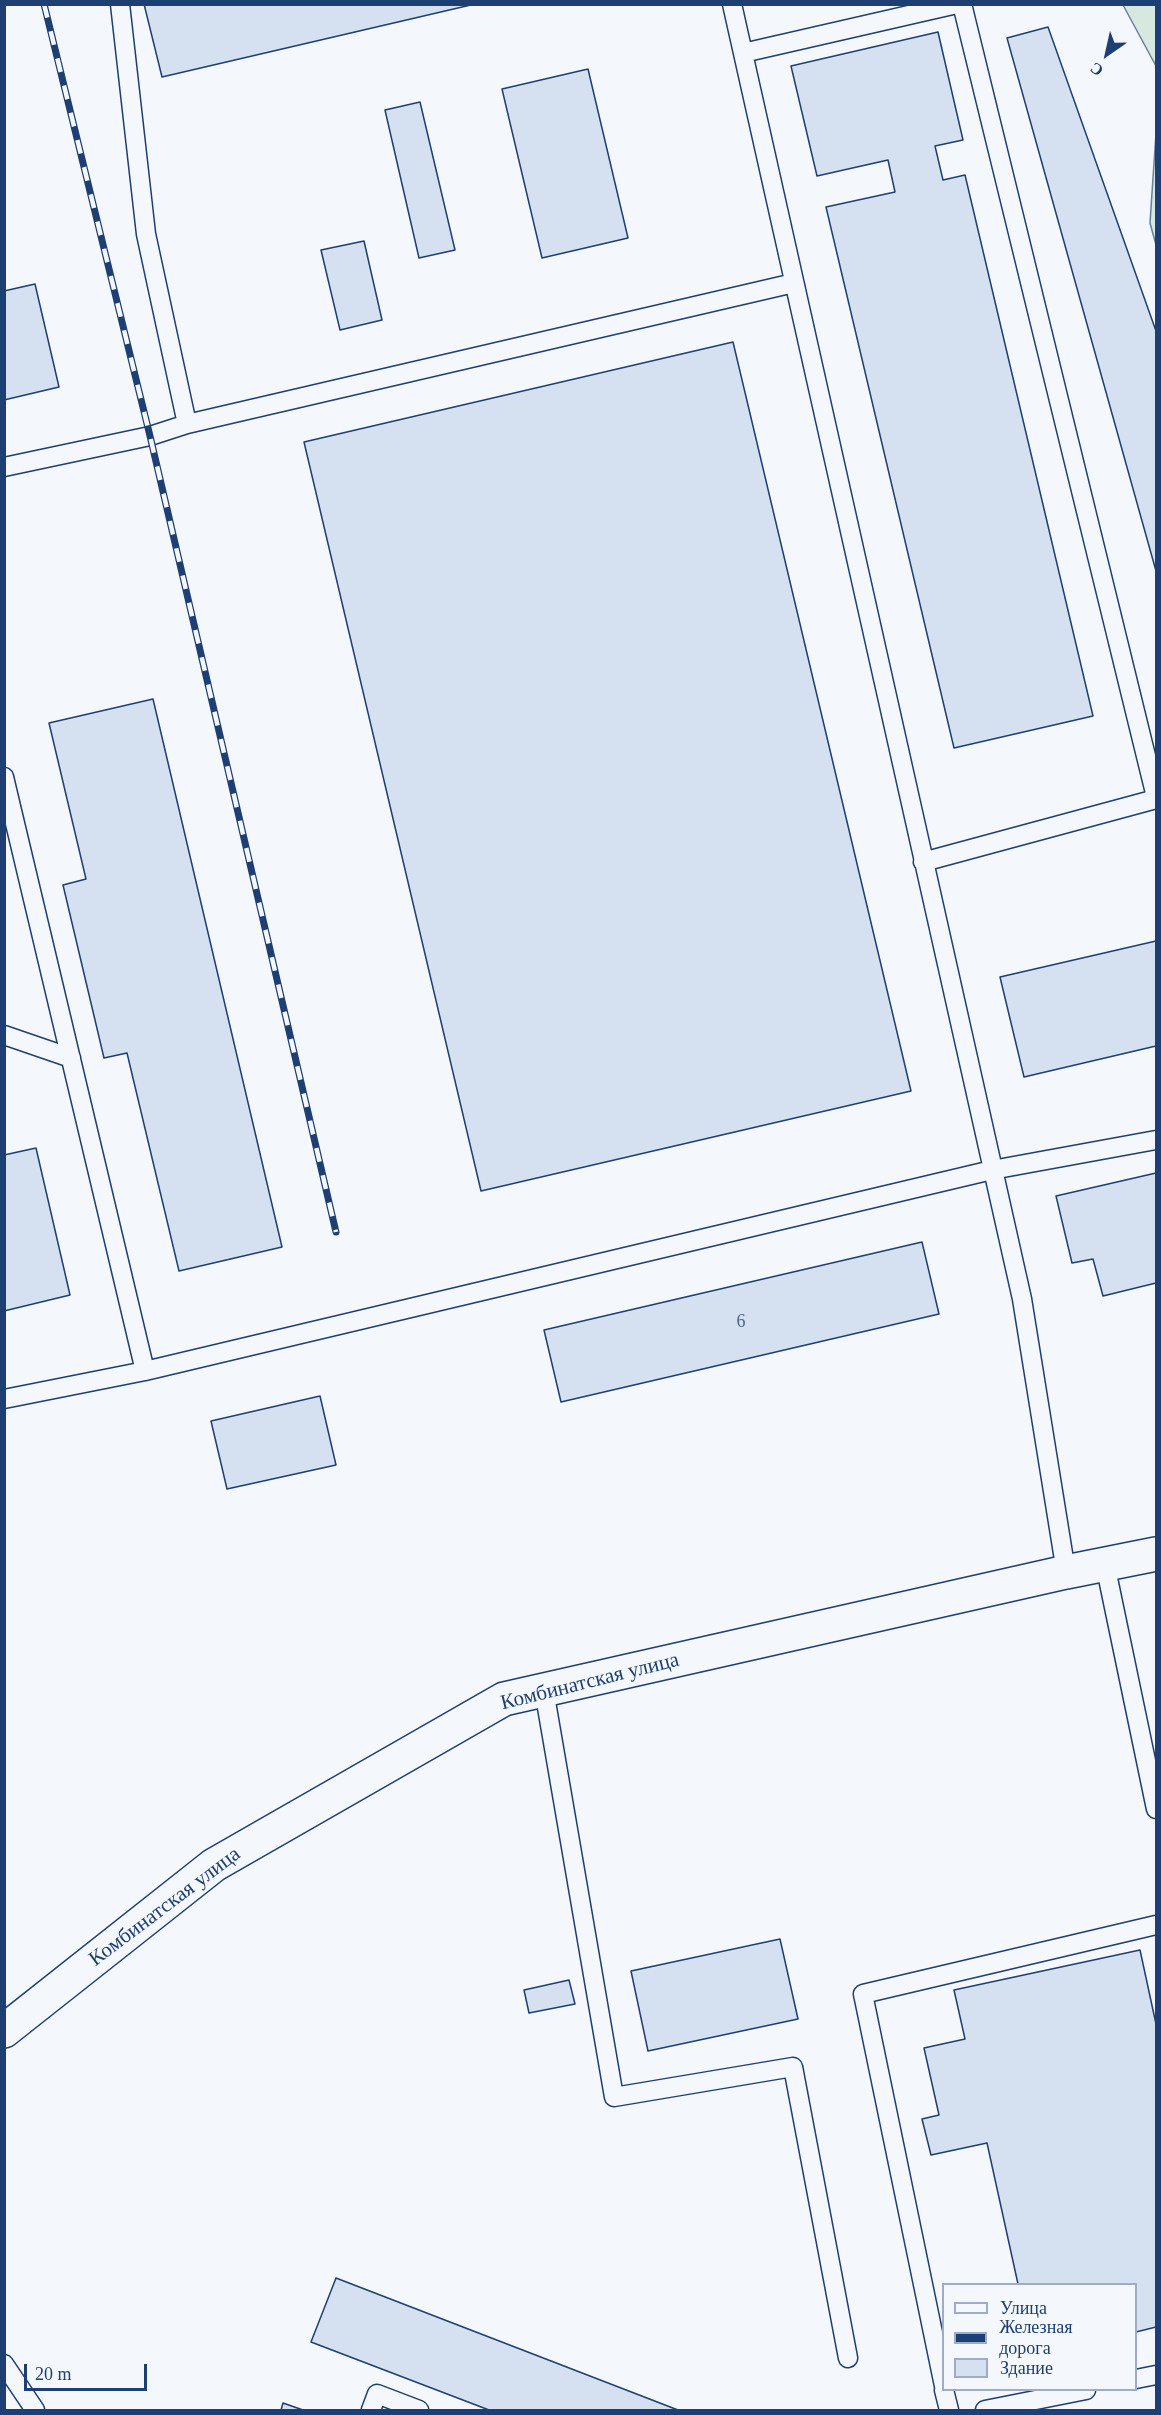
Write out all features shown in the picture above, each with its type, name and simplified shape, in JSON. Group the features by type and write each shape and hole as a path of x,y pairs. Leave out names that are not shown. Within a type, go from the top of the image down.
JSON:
{"street":[{"name":"Комбинатская улица","path":"4,2031 214,1865 504,1699 1066,1572 1156,1554"}],"lane":[{"path":"120,4 146,234 187,424"},
{"path":"732,4 1022,1299 1066,1572"},
{"path":"743,53 957,4"},
{"path":"923,862 1156,798 962,4"},
{"path":"4,467 150,436 187,424 794,283"},
{"path":"4,777 145,1371"},
{"path":"4,1035 71,1058"},
{"path":"4,1400 145,1371 993,1170 1156,1140"},
{"path":"1105,1564 1156,1809"},
{"path":"544,1690 614,2097 792,2067 848,2358"},
{"path":"942,2378 862,1994 1156,1925"},
{"path":"4,2364 35,2410"},
{"path":"1137,2379 1156,2375"},
{"path":"945,2391 949,2410"},
{"path":"986,2410 1081,2391"},
{"path":"371,2410 377,2394 419,2410"}],"shaded area":[{"path":"1123,5 1156,5 1156,66"},
{"path":"1156,133 1156,245 1150,223"}],"building":[{"path":"144,4 475,4 162,77"},
{"path":"1048,27 1156,331 1156,571 1007,38"},
{"path":"938,32 963,140 935,146 943,180 965,175 1093,716 954,748 826,207 895,192 888,160 817,176 791,66"},
{"path":"588,69 628,238 542,258 502,89"},
{"path":"420,102 455,250 419,258 385,110"},
{"path":"364,241 382,320 340,330 321,250"},
{"path":"35,284 59,387 4,400 4,291"},
{"path":"733,342 911,1091 481,1191 304,442"},
{"path":"153,699 282,1247 179,1271 127,1053 104,1058 63,885 86,879 49,723"},
{"path":"1156,941 1156,1046 1024,1077 1000,977"},
{"path":"36,1148 70,1295 4,1311 4,1155"},
{"path":"1156,1173 1156,1283 1103,1296 1093,1259 1072,1263 1056,1196"},
{"path":"922,1242 939,1314 561,1402 544,1330"},
{"path":"320,1396 336,1465 227,1489 211,1421"},
{"path":"780,1939 798,2019 648,2051 631,1971"},
{"path":"1140,1950 1156,2024 1156,2327 1137,2332 1137,2283 1018,2283 987,2143 931,2155 922,2119 939,2115 924,2048 965,2039 954,1990"},
{"path":"569,1980 575,2004 529,2013 524,1990"},
{"path":"336,2278 678,2410 489,2410 311,2342"},
{"path":"283,2403 303,2410 281,2410"}],"railway":[{"path":"44,4 150,436 336,1232"}]}
